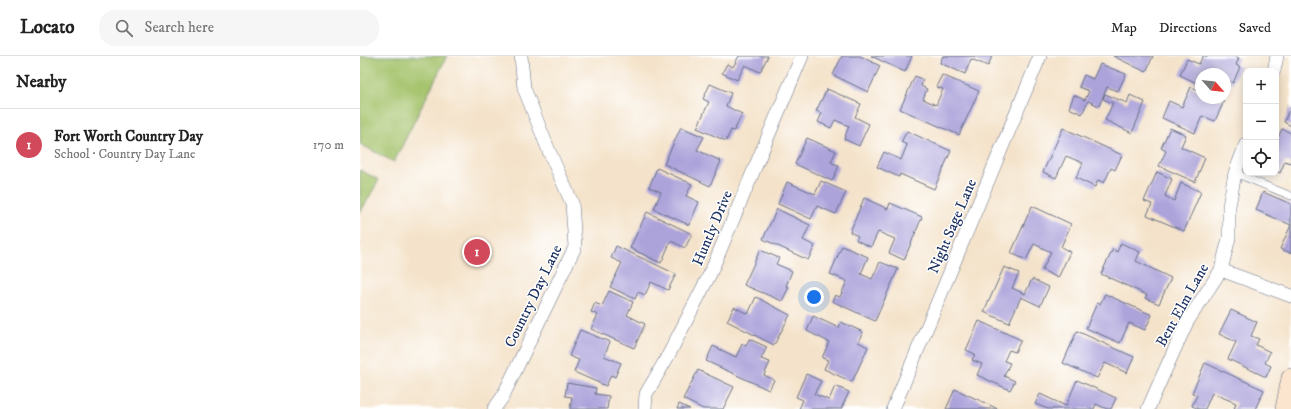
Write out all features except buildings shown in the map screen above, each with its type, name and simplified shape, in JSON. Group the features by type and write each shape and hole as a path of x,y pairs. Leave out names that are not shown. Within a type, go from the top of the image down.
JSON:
{"main road":[{"path":"1285,409 1291,378"}],"street":[{"name":"Country Day Lane","path":"494,409 502,398 575,247 572,203 524,88 521,56"},
{"name":"Huntly Drive","path":"645,409 646,394 668,356 710,274 802,56"},
{"name":"Night Sage Lane","path":"893,409 1040,56"},
{"path":"1275,68 1277,56"},
{"name":"Bent Elm Lane","path":"1148,409 1187,322 1221,270 1229,238 1229,206 1234,173 1243,151"},
{"path":"1221,270 1291,296"}],"lane":[{"path":"1234,173 1291,196"}],"green space":[{"path":"360,56 447,56 394,162 360,144"},
{"path":"360,170 379,180 360,213"}],"place":[{"name":"Fort Worth Country Day","path":"477,252"}]}
